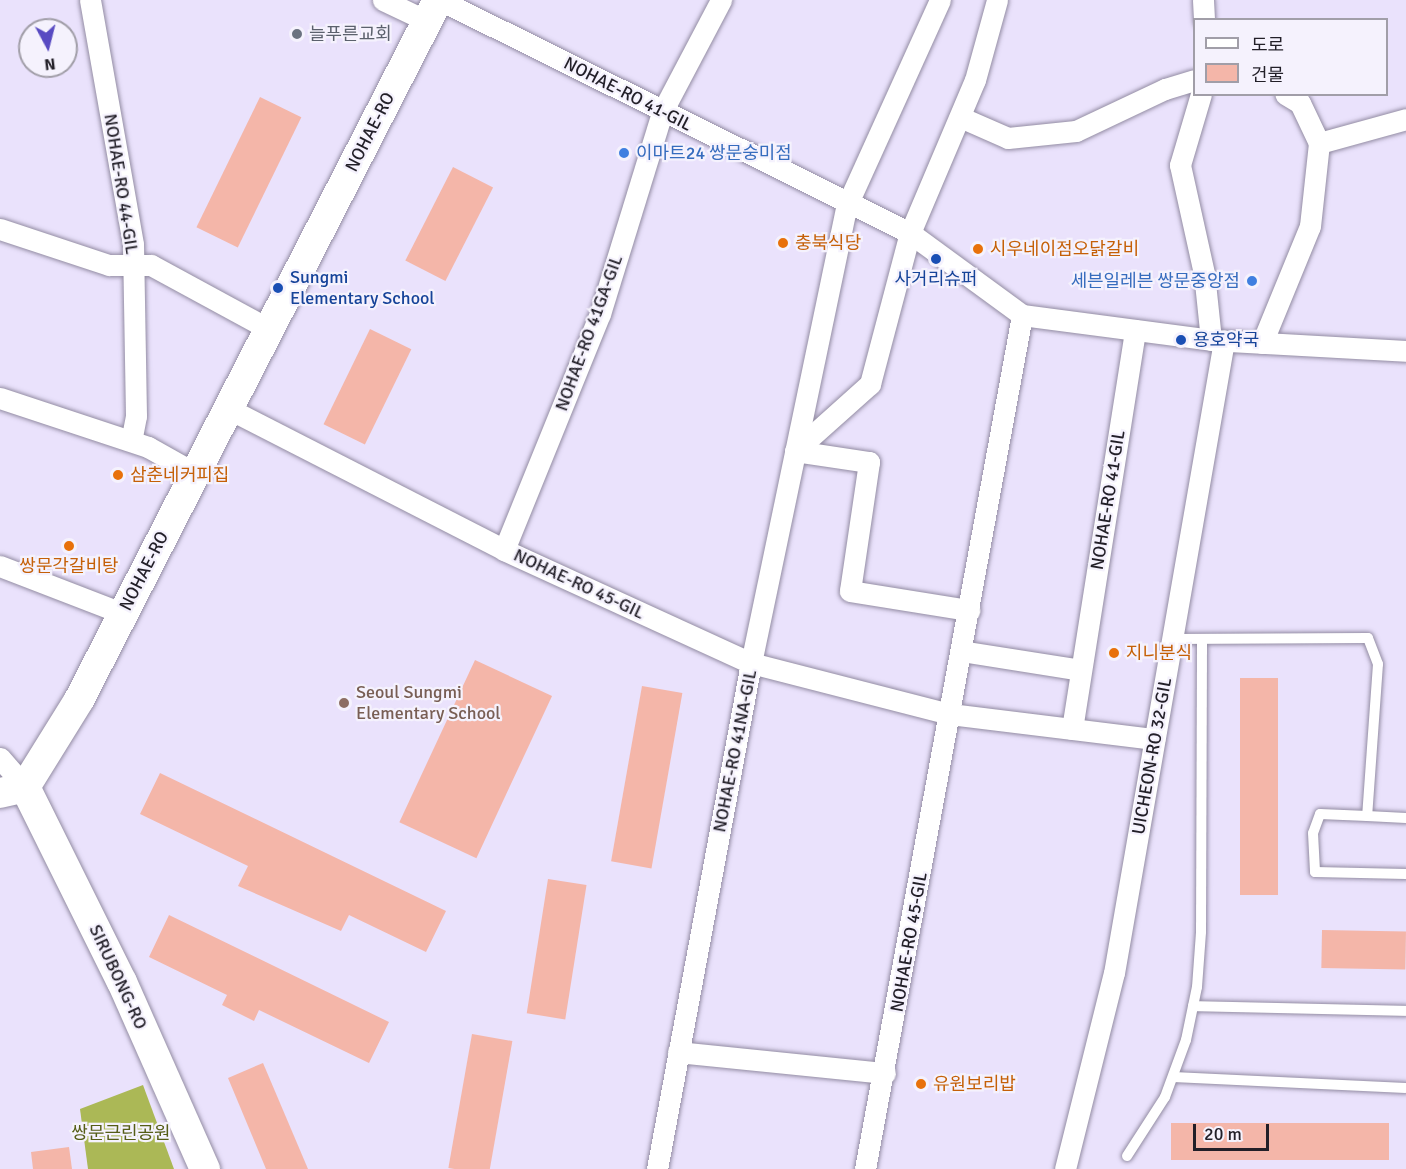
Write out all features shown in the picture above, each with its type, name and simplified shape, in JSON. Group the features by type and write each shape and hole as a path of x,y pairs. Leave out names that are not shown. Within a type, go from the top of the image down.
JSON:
{"main road":[{"name":"NOHAE-RO","path":"12,790 79,700 193,472 435,7"},
{"name":"SIRUBONG-RO","path":"12,790 122,982 205,1169"}],"street":[{"name":"NOHAE-RO 44-GIL","path":"90,0 134,263 136,416 131,441"},
{"path":"382,0 435,7"},
{"name":"NOHAE-RO 41GA-GIL","path":"504,550 600,314 662,112 721,0"},
{"path":"847,205 940,0"},
{"path":"795,451 870,384 910,233 975,80 997,0"},
{"path":"1203,0 1204,18"},
{"name":"NOHAE-RO 41-GIL","path":"435,7 662,112 847,205 910,233 1022,315 1217,340 1406,351"},
{"path":"960,117 1008,138 1076,131 1165,89 1193,80"},
{"name":"UICHEON-RO 32-GIL","path":"1065,1169 1114,973 1172,639 1217,340 1180,165 1200,96"},
{"path":"1262,343 1310,226 1319,143 1300,103 1288,96"},
{"path":"1319,143 1406,119"},
{"name":"NOHAE-RO 41NA-GIL","path":"657,1169 751,663 847,205"},
{"path":"0,229 109,265 134,263 151,265 268,329"},
{"name":"NOHAE-RO 45-GIL","path":"865,1169 885,1073 1022,315"},
{"name":"NOHAE-RO 41-GIL","path":"1072,729 1135,330"},
{"path":"0,398 131,441 193,472"},
{"name":"NOHAE-RO 45-GIL","path":"227,408 504,550 751,663 950,714 1154,739"},
{"path":"795,451 869,462 850,591 969,610"},
{"path":"0,566 122,613"},
{"path":"961,651 1082,670"},
{"path":"0,758 12,790"},
{"path":"678,1052 885,1073"}],"lane":[{"path":"1172,639 1368,638 1378,664 1367,816"},
{"path":"1127,1156 1166,1096 1193,1006 1201,932 1202,639"},
{"path":"1406,818 1320,814 1313,833 1315,872 1406,874"},
{"path":"1193,1006 1406,1011"},
{"path":"1173,1077 1406,1088"}],"green space":[{"name":"쌍문근린공원","path":"143,1085 174,1169 88,1169 80,1109"}],"building":[{"path":"260,97 301,117 238,247 196,227"},
{"path":"453,167 493,187 445,281 405,261"},
{"path":"370,329 411,349 365,444 324,424"},
{"path":"475,660 552,696 476,858 399,822"},
{"path":"1240,678 1278,678 1278,895 1240,895"},
{"path":"642,686 682,693 651,868 611,861"},
{"path":"160,773 446,911 426,952 349,915 341,931 238,886 248,866 140,814"},
{"path":"548,879 587,885 565,1019 527,1013"},
{"path":"169,915 389,1022 369,1063 259,1010 254,1021 222,1005 227,995 149,957"},
{"path":"1322,930 1406,931 1405,969 1321,968"},
{"path":"472,1034 512,1041 490,1169 448,1168"},
{"path":"263,1063 308,1169 266,1169 228,1078"},
{"path":"1171,1123 1389,1123 1389,1160 1171,1160"},
{"path":"69,1147 72,1169 33,1169 31,1152"}],"place":[{"name":"늘푸른교회","path":"297,34"},
{"name":"이마트24 쌍문숭미점","path":"624,153"},
{"name":"충북식당","path":"783,243"},
{"name":"시우네이점오닭갈비","path":"978,249"},
{"name":"사거리슈퍼","path":"936,259"},
{"name":"세븐일레븐 쌍문중앙점","path":"1252,281"},
{"name":"Sungmi Elementary School","path":"278,288"},
{"name":"용호약국","path":"1181,340"},
{"name":"삼춘네커피집","path":"118,475"},
{"name":"쌍문각갈비탕","path":"69,546"},
{"name":"지니분식","path":"1114,653"},
{"name":"Seoul Sungmi Elementary School","path":"344,703"},
{"name":"유원보리밥","path":"921,1084"}]}
